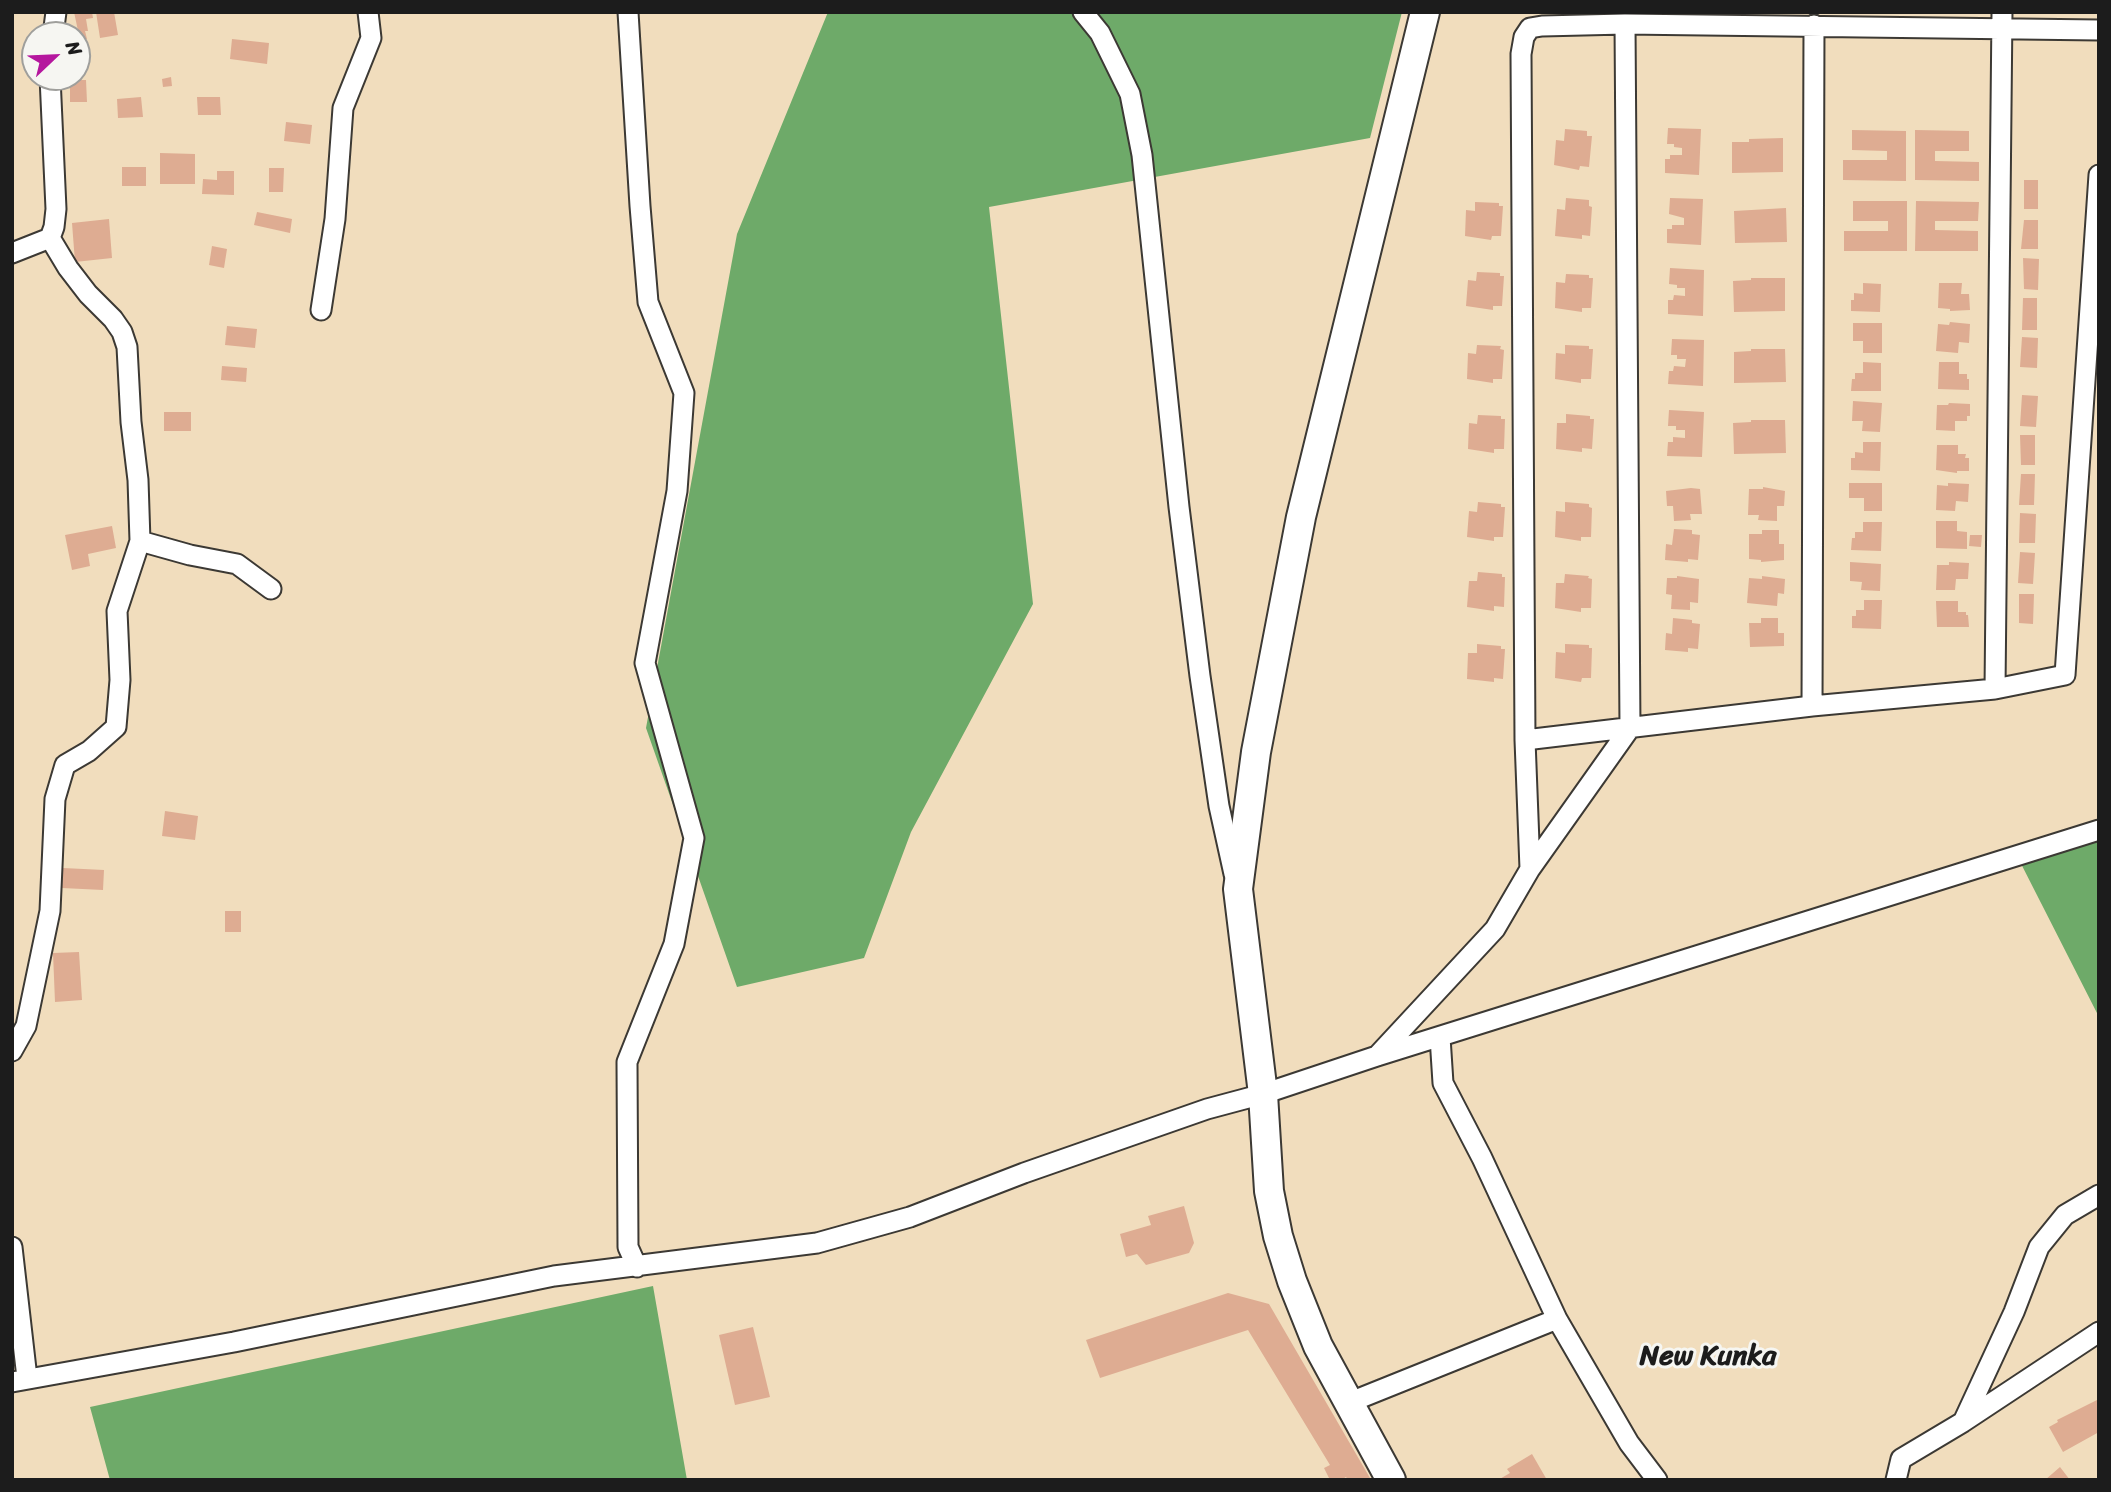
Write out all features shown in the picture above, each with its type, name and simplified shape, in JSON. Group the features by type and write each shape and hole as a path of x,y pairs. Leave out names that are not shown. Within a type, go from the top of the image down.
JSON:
{"street":[{"path":"321,310 335,219 343,108 371,38 368,12"},
{"path":"628,12 648,302 684,393 677,491 645,663 694,838 674,944 627,1062 628,1247 637,1267"},
{"path":"1083,12 1100,33 1130,94 1142,155 1198,663 1219,806 1238,889 1263,1094 1269,1191 1278,1236 1318,1346 1391,1480"},
{"path":"1238,889 1256,752 1301,517 1425,12"},
{"path":"1995,689 2002,20"},
{"path":"1530,869 1525,740 1521,54 1524,37 1530,28 1625,24 1814,25 2002,20 2099,30"},
{"path":"1377,1056 1495,929 1530,869 1630,728 1625,24"},
{"path":"1812,706 1814,25"},
{"path":"12,1051 26,1026 50,911 54,799 65,765 89,751 116,727 120,680 117,611 140,541 127,347 122,332 113,319 88,294 50,238 56,209 51,91"},
{"path":"1525,740 1812,706 1995,689 2065,675 2099,176"},
{"path":"12,253 50,238"},
{"path":"140,541 237,564 271,589"},
{"path":"12,1247 19,1380 234,1342 554,1276 817,1243 911,1217 1050,1164 1207,1110 2099,831"},
{"path":"1440,1037 1443,1083 1482,1158 1557,1319 1629,1443 1657,1480"},
{"path":"1963,1422 2014,1312 2039,1247 2065,1215 2099,1195"},
{"path":"1348,1403 1557,1319"},
{"path":"1896,1480 1901,1459 1963,1422 2099,1332"}],"green space":[{"path":"828,12 1402,12 1370,138 989,207 1033,604 911,832 864,958 737,987 646,728 737,234"},
{"path":"2099,819 2099,1017 2012,846"},
{"path":"653,1286 687,1480 110,1480 90,1407"}],"building":[{"path":"74,12 92,12 93,18 76,21"},
{"path":"96,12 114,12 118,35 100,38"},
{"path":"232,39 269,43 267,64 230,59"},
{"path":"171,77 172,86 163,87 162,79"},
{"path":"70,91 86,91 87,102 70,102"},
{"path":"141,97 143,117 118,118 117,99"},
{"path":"197,97 220,97 221,115 198,115"},
{"path":"286,122 312,125 310,144 284,141"},
{"path":"1668,128 1701,129 1699,175 1665,173 1665,159 1670,159 1670,155 1682,155 1682,148 1667,144"},
{"path":"1565,129 1587,131 1587,136 1592,136 1589,167 1580,166 1579,170 1554,165 1556,140 1564,141"},
{"path":"1852,130 1906,131 1906,181 1843,180 1843,160 1887,160 1887,151 1852,150"},
{"path":"1915,130 1969,131 1969,151 1935,151 1935,161 1979,162 1979,181 1915,180"},
{"path":"1783,138 1783,172 1732,173 1732,142"},
{"path":"160,153 195,154 195,184 160,184"},
{"path":"122,167 146,167 146,186 122,186"},
{"path":"269,168 284,168 283,192 269,192"},
{"path":"217,171 234,171 234,195 202,194 203,179 217,180"},
{"path":"2024,180 2038,180 2038,209 2024,209"},
{"path":"1566,198 1589,200 1589,206 1592,207 1590,236 1582,235 1582,239 1555,236 1557,209 1565,210"},
{"path":"1670,198 1703,199 1701,245 1667,243 1667,229 1672,229 1672,225 1684,225 1684,218 1669,214"},
{"path":"1853,201 1907,201 1907,251 1844,251 1844,231 1888,231 1888,221 1853,221"},
{"path":"1916,201 1979,202 1978,221 1935,221 1935,230 1978,231 1978,251 1915,251"},
{"path":"1475,202 1499,203 1499,206 1503,206 1501,236 1492,236 1491,240 1465,236 1466,210 1475,211"},
{"path":"1786,208 1787,242 1735,243 1734,211"},
{"path":"257,212 292,219 290,233 254,225"},
{"path":"109,219 112,258 75,262 72,223"},
{"path":"2024,220 2038,220 2038,249 2021,249"},
{"path":"212,246 227,249 224,268 209,265"},
{"path":"2023,258 2039,259 2038,290 2024,289"},
{"path":"1670,268 1704,270 1703,316 1668,314 1668,300 1673,300 1674,295 1685,296 1685,288 1669,284"},
{"path":"1477,272 1500,273 1500,276 1504,276 1502,306 1493,306 1493,310 1466,306 1468,280 1476,281"},
{"path":"1566,274 1589,275 1589,278 1593,278 1591,308 1582,308 1582,312 1555,308 1556,282 1565,283"},
{"path":"1785,278 1785,311 1734,312 1733,281"},
{"path":"1863,283 1881,284 1880,312 1851,311 1854,293 1863,294"},
{"path":"1939,283 1962,283 1961,294 1969,294 1970,310 1950,311 1938,308"},
{"path":"2023,298 2037,298 2037,330 2022,330"},
{"path":"1950,322 1970,324 1969,343 1959,342 1958,353 1936,351 1938,324 1949,325"},
{"path":"1853,323 1882,323 1882,353 1863,353 1863,341 1853,341"},
{"path":"227,326 257,329 255,348 225,345"},
{"path":"2022,337 2038,338 2037,368 2020,367"},
{"path":"1672,339 1704,340 1703,386 1668,384 1669,371 1673,371 1674,366 1685,367 1686,359 1677,359 1677,355 1671,355"},
{"path":"1477,345 1501,346 1500,349 1504,350 1502,379 1493,379 1493,383 1467,379 1468,353 1476,354"},
{"path":"1565,345 1589,346 1589,349 1593,349 1591,379 1581,379 1581,383 1555,379 1556,353 1565,354"},
{"path":"1785,349 1786,382 1734,383 1734,352"},
{"path":"1863,362 1881,363 1881,391 1851,391 1855,373 1863,373"},
{"path":"1939,362 1959,362 1959,374 1967,374 1969,390 1938,389"},
{"path":"222,366 247,368 246,382 221,380"},
{"path":"2022,395 2038,396 2036,427 2020,426"},
{"path":"1853,401 1882,403 1880,432 1862,431 1863,421 1852,421"},
{"path":"1970,404 1970,416 1967,416 1967,421 1955,421 1955,431 1936,430 1937,405"},
{"path":"1669,410 1704,412 1702,457 1667,456 1668,442 1673,442 1673,437 1685,438 1685,430 1668,426"},
{"path":"164,412 191,412 191,431 164,431"},
{"path":"1566,414 1590,416 1590,419 1594,419 1592,449 1582,448 1582,452 1556,449 1557,423 1566,423"},
{"path":"1478,415 1501,416 1501,419 1505,419 1504,449 1494,449 1494,453 1468,449 1469,423 1477,424"},
{"path":"1785,420 1786,453 1734,454 1733,423"},
{"path":"2020,435 2035,435 2035,465 2021,465"},
{"path":"1863,442 1881,442 1880,471 1851,470 1851,458 1855,458 1855,452 1863,453"},
{"path":"1937,445 1958,445 1958,454 1966,454 1965,458 1969,458 1969,471 1957,473 1936,470"},
{"path":"2021,474 2035,474 2034,505 2019,505"},
{"path":"1849,483 1882,483 1882,511 1864,511 1864,498 1849,498"},
{"path":"1948,483 1969,484 1968,502 1956,501 1955,511 1936,510 1937,485 1948,486"},
{"path":"1763,487 1785,491 1784,506 1777,506 1777,521 1758,520 1759,515 1748,515 1749,489"},
{"path":"1700,489 1702,514 1690,514 1691,520 1674,521 1673,506 1667,506 1666,491"},
{"path":"1478,502 1501,504 1501,507 1505,507 1503,537 1494,537 1494,541 1467,537 1469,511 1477,512"},
{"path":"1565,502 1589,504 1592,508 1591,537 1581,537 1581,541 1555,537 1556,511 1565,512"},
{"path":"2020,513 2036,514 2035,543 2019,543"},
{"path":"1936,521 1957,521 1957,531 1967,532 1967,549 1936,548"},
{"path":"1863,522 1882,522 1881,551 1851,550 1855,532 1863,532"},
{"path":"112,526 116,548 88,554 90,566 72,570 65,535"},
{"path":"1674,529 1692,530 1692,534 1700,535 1698,560 1665,560 1666,544 1672,545"},
{"path":"1762,530 1779,530 1779,544 1784,544 1784,560 1761,562 1749,559 1749,534 1762,534"},
{"path":"1970,535 1982,535 1981,547 1969,546"},
{"path":"2020,552 2035,553 2033,584 2018,583"},
{"path":"1850,562 1881,564 1880,591 1861,590 1862,582 1850,581"},
{"path":"1949,562 1969,563 1968,579 1956,579 1955,590 1936,590 1937,565 1949,565"},
{"path":"1478,572 1502,574 1502,577 1505,577 1504,607 1494,606 1494,611 1467,607 1469,581 1477,581"},
{"path":"1565,574 1589,576 1588,578 1592,579 1591,608 1581,608 1581,612 1555,608 1556,583 1564,583"},
{"path":"1677,576 1699,579 1698,603 1690,602 1690,610 1671,609 1672,595 1666,594 1667,578"},
{"path":"1762,576 1785,579 1784,594 1778,593 1777,606 1747,603 1749,578 1762,579"},
{"path":"2019,594 2034,594 2033,624 2019,623"},
{"path":"1864,600 1882,600 1881,629 1852,628 1852,616 1856,616 1856,610 1864,610"},
{"path":"1936,601 1958,601 1958,612 1966,612 1969,627 1937,627"},
{"path":"1673,618 1692,620 1692,623 1700,624 1698,649 1688,648 1688,652 1665,650 1666,633 1672,634"},
{"path":"1761,618 1778,618 1778,633 1784,633 1784,646 1750,647 1749,623 1761,623"},
{"path":"1477,644 1501,646 1501,649 1505,649 1503,679 1494,678 1494,682 1467,679 1468,653 1477,653"},
{"path":"1565,644 1589,645 1589,648 1592,648 1591,678 1582,678 1581,682 1555,678 1556,652 1565,653"},
{"path":"165,811 198,816 195,840 162,836"},
{"path":"63,868 104,870 103,890 62,888"},
{"path":"225,911 241,911 241,932 225,932"},
{"path":"79,952 82,1000 55,1002 53,953"},
{"path":"1184,1206 1194,1243 1189,1253 1146,1265 1137,1254 1126,1257 1120,1234 1151,1225 1148,1216"},
{"path":"1228,1293 1269,1304 1370,1478 1348,1480 1346,1477 1330,1480 1324,1468 1330,1465 1248,1330 1100,1378 1086,1340"},
{"path":"753,1327 770,1397 735,1405 719,1335"},
{"path":"2099,1399 2099,1432 2063,1452 2049,1427 2058,1422 2057,1420"},
{"path":"1532,1454 1547,1480 1498,1480 1510,1473 1507,1469"},
{"path":"2060,1467 2070,1480 2045,1480"}],"district":[{"name":"New Kunka","path":"1708,1357"}]}
